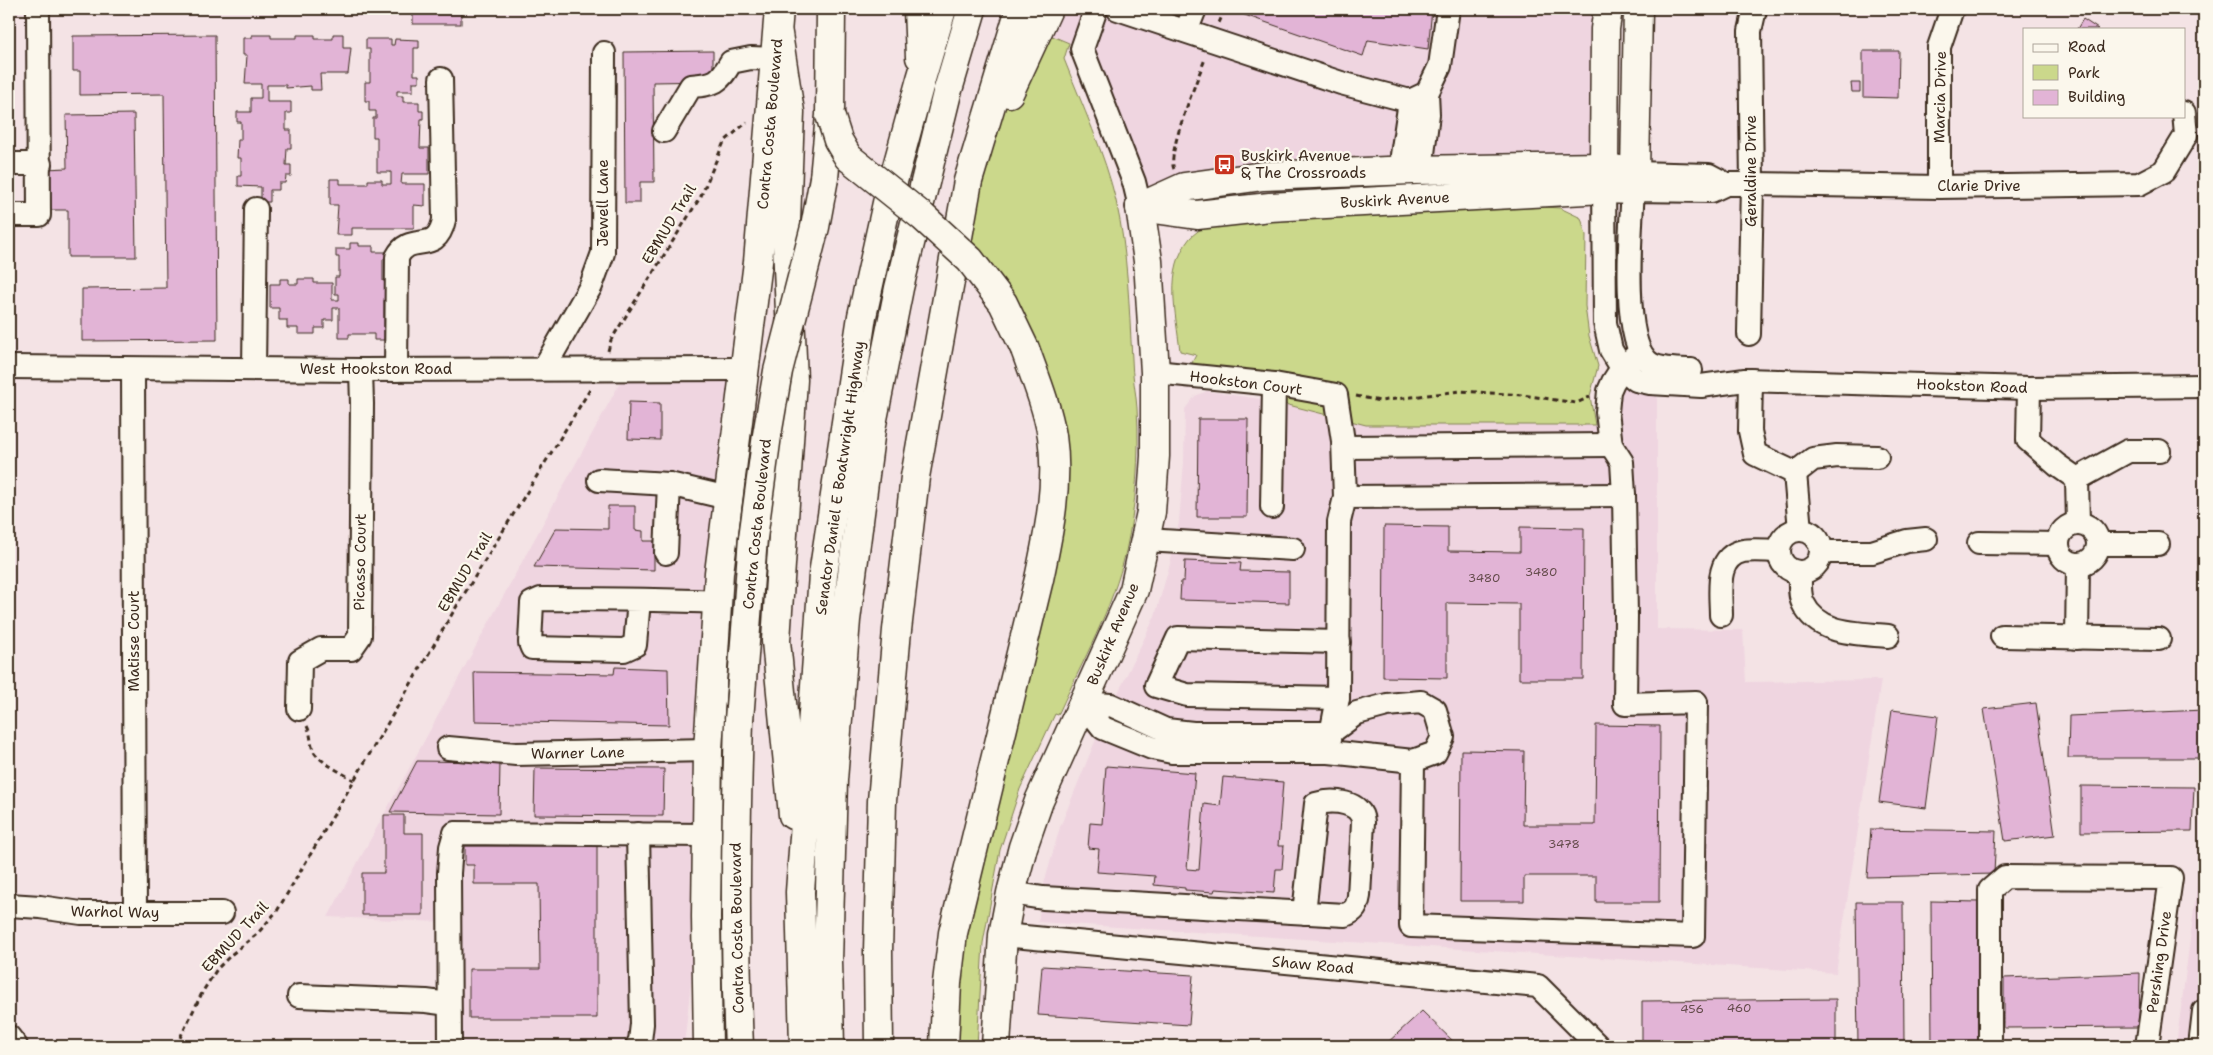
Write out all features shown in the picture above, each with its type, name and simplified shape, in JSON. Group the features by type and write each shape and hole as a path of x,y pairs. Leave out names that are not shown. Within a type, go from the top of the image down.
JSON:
{"main road":[{"name":"Contra Costa Boulevard","path":"739,1046 735,962 735,848 739,720 754,538 767,434 778,371 815,228 824,178 830,115 831,9"},
{"path":"918,9 921,79"},
{"name":"Senator Daniel E Boatwright Highway","path":"804,1046 800,892 825,566 862,316 887,203 942,9"},
{"path":"830,1046 828,961 833,780 846,620 871,429 899,288 946,93 972,9"},
{"path":"879,1046 878,951 882,800 896,630 915,477 968,181 1020,9"},
{"path":"968,181 1048,9"},
{"path":"1604,178 1605,29 1608,9"},
{"path":"1634,182 1638,9"},
{"name":"Contra Costa Boulevard","path":"708,1046 708,750 717,602 728,498 758,262 778,34"},
{"path":"778,34 790,112 786,222 793,380 776,641 800,892"},
{"path":"830,115 838,140 848,156 923,217 970,260 1003,303 1025,348 1043,399 1052,436 1055,479 1050,525 1039,579 953,933 946,983 944,1046"},
{"name":"Buskirk Avenue","path":"1140,207 1184,187 1263,176 1412,170 1604,178 1634,182"},
{"name":"Buskirk Avenue","path":"1140,207 1197,215 1604,178"},
{"name":"Buskirk Avenue","path":"996,1046 1003,935 1011,892 1039,802 1134,590 1151,512 1156,456 1155,372 1148,261 1140,207"}],"street":[{"path":"9,215 39,215 38,9"},
{"path":"1096,9 1082,49 1134,182 1140,207"},
{"path":"1118,9 1341,83 1419,97"},
{"path":"1186,31 1195,9"},
{"path":"1412,170 1402,155 1419,97 1440,66 1448,9"},
{"name":"Geraldine Drive","path":"1749,334 1752,184 1750,32 1755,9"},
{"name":"Marcia Drive","path":"1939,187 1940,47 1952,9"},
{"path":"664,131 691,86 714,84 724,75 731,62 751,58 778,34"},
{"name":"Jewell Lane","path":"544,368 591,286 603,253 604,53"},
{"path":"396,370 397,258 402,249 412,244 436,238 441,233 444,220 441,79"},
{"name":"Clarie Drive","path":"1634,182 1709,175 1726,184 1939,187 2139,184 2164,171 2186,135 2184,118"},
{"path":"9,164 40,164"},
{"name":"Hookston Road","path":"1604,178 1605,323 1611,350 1622,368 1636,380 1650,383 1701,386 1745,380 2030,388 2204,386"},
{"path":"1414,761 1411,926 1693,936 1696,702 1625,704 1626,616 1622,462 1611,445 1607,412 1609,391 1622,368 1639,353 1632,322 1630,296 1634,182"},
{"path":"254,369 256,209"},
{"name":"Hookston Road","path":"1639,353 1648,363 1662,368 1705,371 1745,380"},
{"name":"West Hookston Road","path":"9,368 361,370 544,368 744,369"},
{"name":"Matisse Court","path":"133,369 135,913"},
{"name":"Picasso Court","path":"299,709 300,661 321,649 351,649 360,636 361,370"},
{"name":"Hookston Court","path":"1155,372 1274,384 1342,395"},
{"path":"1745,380 1754,454 1795,473"},
{"path":"1272,507 1274,384"},
{"path":"2030,388 2028,440 2057,466 2077,479"},
{"path":"1330,742 1338,698 1339,522 1345,497 1342,395"},
{"path":"1344,447 1611,445"},
{"path":"2077,479 2128,451 2159,451"},
{"path":"1795,473 1813,460 1837,456 1877,457"},
{"path":"1795,473 1800,530"},
{"path":"2077,479 2078,524"},
{"path":"599,480 669,484 728,498"},
{"path":"666,553 669,484"},
{"path":"1345,497 1624,495"},
{"path":"2078,524 2093,530 2098,536 2099,544 2093,559 2086,564 2078,565 2071,564 2064,559 2059,552 2058,544 2059,536 2064,530 2078,524"},
{"path":"1800,530 1816,536 1822,552 1820,560 1815,567 1800,573 1784,566 1778,551 1785,536 1800,530"},
{"path":"1822,552 1872,552 1907,541 1926,539"},
{"path":"1146,540 1293,549"},
{"path":"1979,543 2058,544"},
{"path":"2099,544 2158,544"},
{"path":"1721,614 1720,572 1729,559 1742,551 1778,551"},
{"path":"2077,638 2078,565"},
{"path":"1800,573 1802,602 1816,622 1842,632 1888,636"},
{"path":"639,600 635,645 624,650 532,648 530,643 532,603 541,599 639,600 717,602"},
{"path":"2002,636 2159,639"},
{"path":"1338,642 1178,638 1156,686 1187,695 1338,698"},
{"path":"1083,704 1111,705 1166,730 1330,742 1414,761 1435,753 1443,736 1435,710 1421,702 1387,705 1357,712 1330,742"},
{"name":"Warner Lane","path":"448,748 516,754 708,750"},
{"path":"1011,892 1043,898 1304,913 1345,915 1354,911 1358,905 1364,822 1363,814 1358,808 1342,803 1323,802 1316,804 1304,913"},
{"path":"450,1046 449,873 451,847 455,833 707,834"},
{"path":"637,1046 640,1041 642,1024 638,834"},
{"name":"Pershing Drive","path":"1990,1046 1990,890 2005,877 2171,878 2146,1046"},
{"name":"Warhol Way","path":"9,906 40,907 81,913 222,913"},
{"name":"Shaw Road","path":"1003,935 1538,986 1598,1046"},
{"path":"299,996 426,1001 449,1004"},
{"path":"2200,1046 2204,1011"},
{"path":"9,1037 16,1046"}],"path":[{"path":"1184,187 1171,164 1173,155 1177,138 1212,39 1225,9"},
{"name":"EBMUD Trail","path":"176,1046 203,991 217,969 237,949 258,934 277,910 456,609 603,368 611,340 701,196 724,142 747,122 770,125"},
{"path":"1342,395 1380,401 1460,391 1523,395 1576,403 1590,396"},
{"path":"299,709 312,736 314,752 319,758 354,780"}],"shaded area":[{"path":"1048,9 1608,9 1604,167 1263,176 1140,207 1082,49 1038,30"},
{"path":"628,368 743,369 707,835 684,1046 438,1046 439,922 328,917"},
{"path":"1606,370 1642,390 1657,394 1657,629 1743,630 1746,682 1881,680 1836,973 1038,922 1044,884 1060,827 1096,739 1155,616 1170,564 1179,522 1184,462 1185,409 1195,396 1207,391 1273,401 1595,425 1597,395"},
{"path":"2204,833 2204,1046 2176,1046"}],"green space":[{"path":"1038,30 1069,43 1064,59 1099,148 1116,201 1126,260 1137,408 1136,480 1126,551 1113,593 1058,715 1055,714 1020,789 1000,850 983,943 977,1046 944,1046 946,983 1039,579 1052,436 970,260 968,181"},
{"path":"1544,207 1560,208 1581,218 1586,235 1585,306 1589,336 1598,366 1590,396 1595,425 1366,425 1273,401 1274,384 1186,375 1196,355 1180,351 1174,278 1182,251 1190,238 1208,224"}],"building":[{"path":"413,9 461,9 461,24 413,24"},
{"path":"1237,9 1432,9 1428,49 1368,40 1363,56 1236,12"},
{"path":"2083,19 2096,28 2078,28"},
{"path":"333,34 343,34 343,48 351,48 348,74 320,74 321,90 311,90 311,86 286,88 286,85 267,85 267,102 291,102 291,113 286,113 286,130 291,130 291,148 287,148 286,165 291,165 291,176 286,176 285,183 279,183 279,190 270,190 270,202 261,202 261,187 238,186 238,176 241,176 241,158 237,158 238,140 241,140 241,122 237,122 237,112 251,112 251,98 261,98 261,84 245,84 247,55 243,55 243,38 252,38 252,35 271,35 271,38 297,38 297,35 315,35 315,39 333,39"},
{"path":"215,35 217,340 82,341 82,289 166,288 164,94 80,95 80,71 73,71 73,36"},
{"path":"366,39 391,39 391,45 394,45 395,39 419,40 419,48 414,48 414,75 419,75 419,82 413,82 413,91 397,91 397,96 403,96 403,102 419,102 419,111 423,111 420,148 429,148 429,174 402,174 401,184 425,184 425,206 414,205 414,228 352,228 352,235 336,235 338,205 330,205 330,179 340,179 340,184 368,184 368,180 382,180 382,184 391,184 391,172 377,172 377,137 373,137 373,118 376,118 376,111 369,111 369,101 365,101 365,82 370,82 370,49 366,49"},
{"path":"713,51 713,81 653,82 654,182 640,182 640,203 625,203 624,52"},
{"path":"1863,51 1899,51 1898,98 1863,97"},
{"path":"1851,83 1860,83 1860,92 1852,92"},
{"path":"134,114 136,257 68,257 68,210 46,210 46,169 67,168 66,115"},
{"path":"350,243 359,243 359,246 373,246 373,252 388,252 388,259 383,259 383,281 388,281 388,300 384,300 384,340 374,340 374,334 349,334 349,338 339,338 339,308 333,308 333,320 324,320 324,328 315,328 315,334 298,334 298,328 287,328 287,320 279,320 279,308 270,308 270,284 280,284 280,279 289,279 289,284 298,284 298,279 314,279 314,283 332,283 332,300 339,300 339,294 335,294 335,277 339,277 339,257 336,257 336,249 350,249"},
{"path":"629,402 660,403 660,440 628,439"},
{"path":"1198,419 1248,419 1247,517 1197,517"},
{"path":"608,506 635,506 635,530 643,531 643,541 654,541 654,570 534,567 556,528 608,529"},
{"path":"1384,526 1448,527 1448,551 1520,552 1520,527 1584,528 1583,679 1519,679 1519,604 1447,603 1447,678 1383,677"},
{"path":"1185,561 1241,563 1240,571 1289,572 1289,603 1180,600 1181,581 1184,581"},
{"path":"615,667 668,669 669,725 475,721 474,672 614,674"},
{"path":"2036,703 2055,835 2005,841 1984,709"},
{"path":"1892,710 1938,716 1926,808 1879,802"},
{"path":"2204,710 2200,758 2068,758 2069,716"},
{"path":"1596,725 1660,726 1659,902 1596,902 1596,876 1524,876 1524,901 1460,901 1461,750 1524,751 1523,825 1595,825"},
{"path":"417,761 500,762 499,814 390,812"},
{"path":"1106,766 1195,773 1187,869 1199,870 1204,804 1220,806 1223,777 1283,782 1278,846 1284,846 1282,869 1276,869 1274,893 1215,889 1214,892 1185,890 1185,888 1154,885 1155,876 1097,872 1099,849 1088,848 1090,823 1102,824"},
{"path":"535,768 664,769 663,816 534,815"},
{"path":"2081,786 2194,787 2192,831 2081,832"},
{"path":"384,815 404,815 404,833 423,833 423,915 362,915 362,873 384,873"},
{"path":"1871,829 1996,831 1994,874 1867,877"},
{"path":"465,846 597,846 597,1018 469,1018 469,969 540,969 539,884 474,884 474,865 465,865"},
{"path":"1931,901 1979,902 1979,1046 1932,1046"},
{"path":"1856,902 1903,902 1904,1046 1858,1046"},
{"path":"1042,966 1193,975 1189,1025 1038,1015"},
{"path":"2140,973 2139,1027 2004,1028 2004,978"},
{"path":"1836,999 1836,1046 1642,1046 1642,1001"},
{"path":"1422,1011 1458,1046 1389,1046 1386,1044"},
{"path":"1036,1043 1093,1046 1036,1046"}],"place":[{"name":"Buskirk Avenue & The Crossroads","path":"1225,165"}]}
